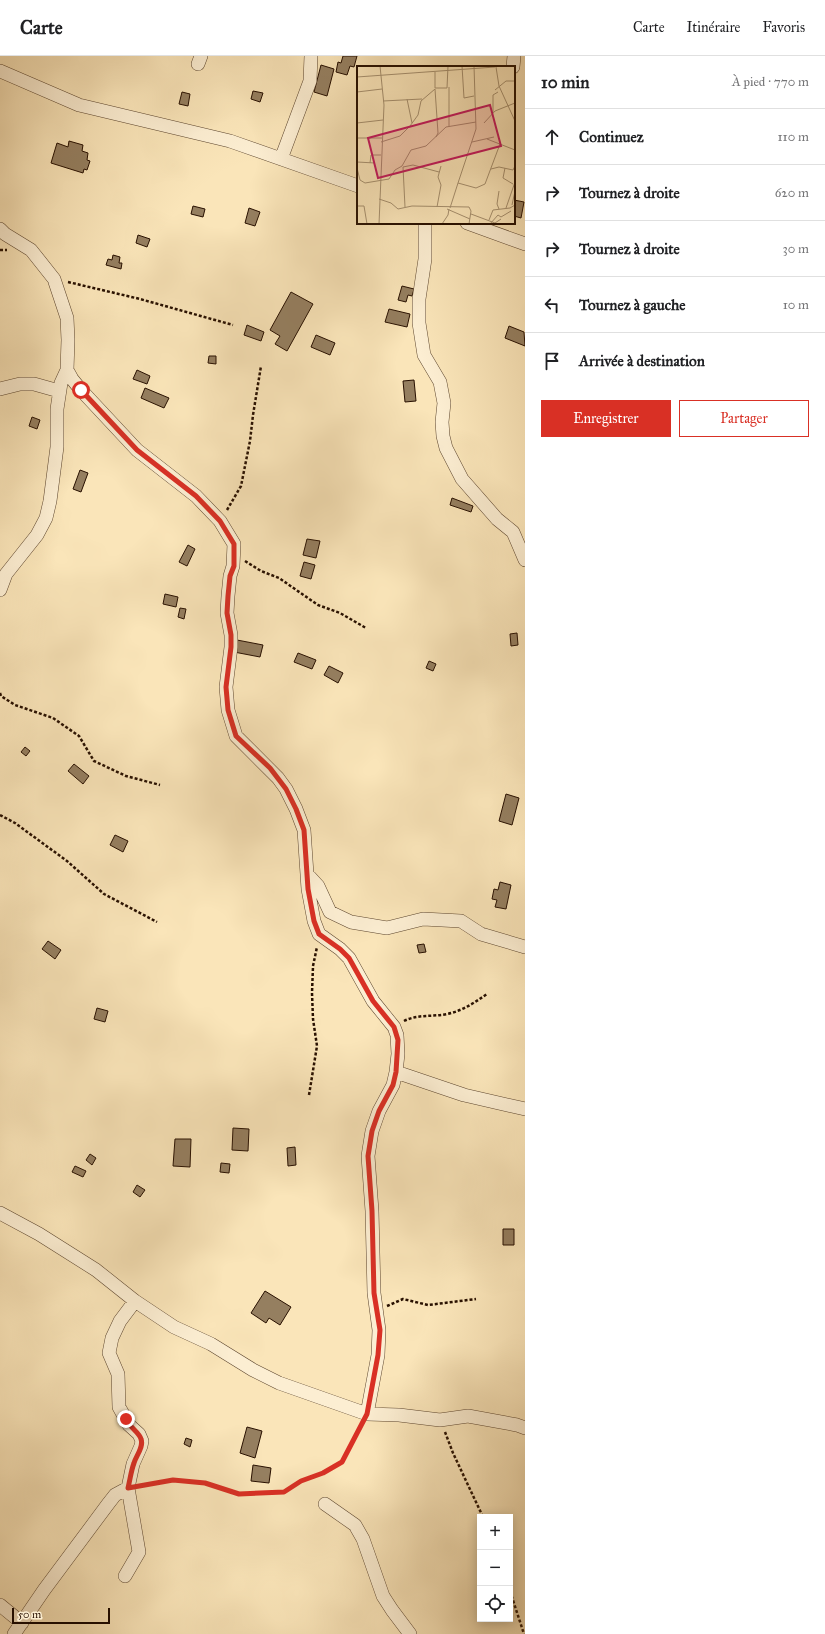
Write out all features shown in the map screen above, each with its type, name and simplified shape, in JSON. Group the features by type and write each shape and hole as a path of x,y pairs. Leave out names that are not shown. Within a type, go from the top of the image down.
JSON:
{"street":[{"path":"281,159 310,81 311,56"},
{"path":"513,66 514,56"},
{"path":"0,71 80,105 230,141 357,186"},
{"path":"425,224 425,259 419,299 419,323 424,355 440,382 444,404 442,422 446,448 462,478 496,519 513,532 525,560"},
{"path":"471,224 525,244"},
{"path":"0,229 5,234 31,250 54,279 67,318 68,340 67,370 59,391 57,409 57,447 50,501 46,518 37,535 6,574 0,590"},
{"path":"67,370 81,390 137,450 196,496 220,521 234,544 227,613 231,635 226,687 228,710 236,736 278,778 286,789 296,809 304,830 307,874 314,921 319,934 340,949 349,958 373,1001 394,1027 398,1040 396,1072 393,1085 379,1111 372,1131 368,1156 372,1211 374,1293 380,1330 378,1355 367,1414"},
{"path":"0,389 20,384 34,384 59,391"},
{"path":"307,874 318,886 330,912 351,922 387,928 423,919 461,921 481,934 525,947"},
{"path":"396,1072 464,1095 525,1109"},
{"path":"0,1213 35,1232 96,1270 135,1301 174,1327 211,1344 253,1370 296,1389 367,1414 399,1415 440,1420 468,1416 517,1425 525,1428"},
{"path":"125,1576 138,1552 128,1488 133,1464 142,1440 139,1434 129,1425 119,1407 118,1374 109,1353 112,1338 120,1321 135,1301"},
{"path":"14,1634 44,1590 115,1495 128,1488"},
{"path":"325,1504 355,1526 363,1538 383,1596 410,1634"},
{"path":"0,1605 22,1623"}],"path":[{"path":"54,279 140,299 233,325"},
{"path":"220,521 240,486 250,441 261,366"},
{"path":"234,554 261,571 279,578 318,605 340,613 366,628"},
{"path":"0,693 1,696 15,705 53,718 79,736 94,761 126,776 160,785"},
{"path":"0,815 15,823 67,861 104,894 157,922"},
{"path":"309,1095 317,1046 313,1019 312,993 313,966 319,934"},
{"path":"394,1027 413,1017 447,1014 465,1009 487,994"},
{"path":"376,1311 403,1299 428,1305 476,1299"},
{"path":"128,1488 173,1480 205,1483 239,1494 284,1492 301,1481 323,1473 342,1462 367,1414"},
{"path":"440,1420 453,1453 482,1514"},
{"path":"513,1600 524,1634"}],"building":[{"path":"343,56 357,56 354,67 350,66 347,75 336,72 338,62 341,63"},
{"path":"321,65 334,69 327,96 314,92"},
{"path":"253,91 263,93 260,102 251,99"},
{"path":"182,92 190,94 188,106 179,104"},
{"path":"69,141 83,145 82,151 88,153 87,160 90,161 87,170 84,169 83,173 51,163 57,143 68,147"},
{"path":"515,200 524,202 521,218 515,216"},
{"path":"193,206 205,209 203,217 191,214"},
{"path":"249,208 260,212 255,226 245,223"},
{"path":"138,235 150,239 147,247 136,243"},
{"path":"113,255 120,257 119,263 122,263 121,269 106,265 108,259 112,260"},
{"path":"402,286 414,289 412,296 408,295 406,302 398,300"},
{"path":"291,292 313,304 287,351 275,344 280,336 270,330"},
{"path":"389,309 410,314 407,327 385,322"},
{"path":"247,325 264,332 261,341 244,335"},
{"path":"509,326 524,332 525,346 505,338"},
{"path":"316,335 335,343 330,355 311,347"},
{"path":"209,356 216,356 216,364 208,363"},
{"path":"137,370 150,376 147,384 133,379"},
{"path":"414,380 416,401 405,402 403,381"},
{"path":"145,388 169,398 164,408 141,398"},
{"path":"32,417 40,420 37,429 29,426"},
{"path":"80,470 88,473 81,492 73,489"},
{"path":"452,498 473,506 471,512 450,505"},
{"path":"307,539 320,541 316,558 303,555"},
{"path":"188,545 195,549 187,566 179,562"},
{"path":"304,562 315,565 311,579 300,576"},
{"path":"165,594 178,597 176,607 163,604"},
{"path":"180,608 186,609 184,619 178,617"},
{"path":"517,633 518,645 511,646 510,634"},
{"path":"237,640 263,645 260,657 234,652"},
{"path":"298,653 316,660 312,669 294,662"},
{"path":"429,661 436,664 433,671 426,668"},
{"path":"329,666 343,673 338,683 324,675"},
{"path":"25,747 30,751 26,756 21,752"},
{"path":"74,764 89,776 83,784 68,771"},
{"path":"506,794 519,798 512,825 499,821"},
{"path":"115,835 128,841 123,852 110,845"},
{"path":"500,882 511,885 506,909 495,907 497,900 492,899 494,889 498,890"},
{"path":"48,941 61,950 55,959 42,949"},
{"path":"424,944 426,952 419,953 417,945"},
{"path":"97,1008 108,1011 105,1022 94,1019"},
{"path":"233,1128 249,1129 248,1151 232,1150"},
{"path":"175,1139 191,1139 190,1167 173,1166"},
{"path":"295,1147 296,1165 288,1166 287,1148"},
{"path":"90,1154 96,1158 92,1165 86,1160"},
{"path":"221,1163 230,1164 229,1173 220,1172"},
{"path":"75,1166 86,1171 83,1177 72,1172"},
{"path":"137,1185 145,1190 140,1197 133,1192"},
{"path":"503,1229 514,1229 514,1245 503,1245"},
{"path":"265,1291 291,1307 280,1325 269,1318 266,1323 251,1313"},
{"path":"247,1427 262,1431 255,1458 240,1453"},
{"path":"186,1438 192,1440 190,1447 184,1444"},
{"path":"253,1465 271,1468 269,1483 251,1481"}],"route":[{"path":"81,390 137,450 169,473 196,496 220,521 234,544 234,566 230,576 227,613 231,635 231,647 226,687 228,710 236,736 270,768 286,789 296,809 304,830 308,889 314,921 319,934 340,949 349,958 373,1001 394,1027 398,1040 398,1054 393,1085 379,1111 372,1131 368,1156 372,1211 374,1293 380,1330 378,1355 367,1414 342,1462 323,1473 301,1481 284,1492 239,1494 205,1483 173,1480 128,1488 133,1464 142,1440 139,1434 131,1428 126,1419"}]}
